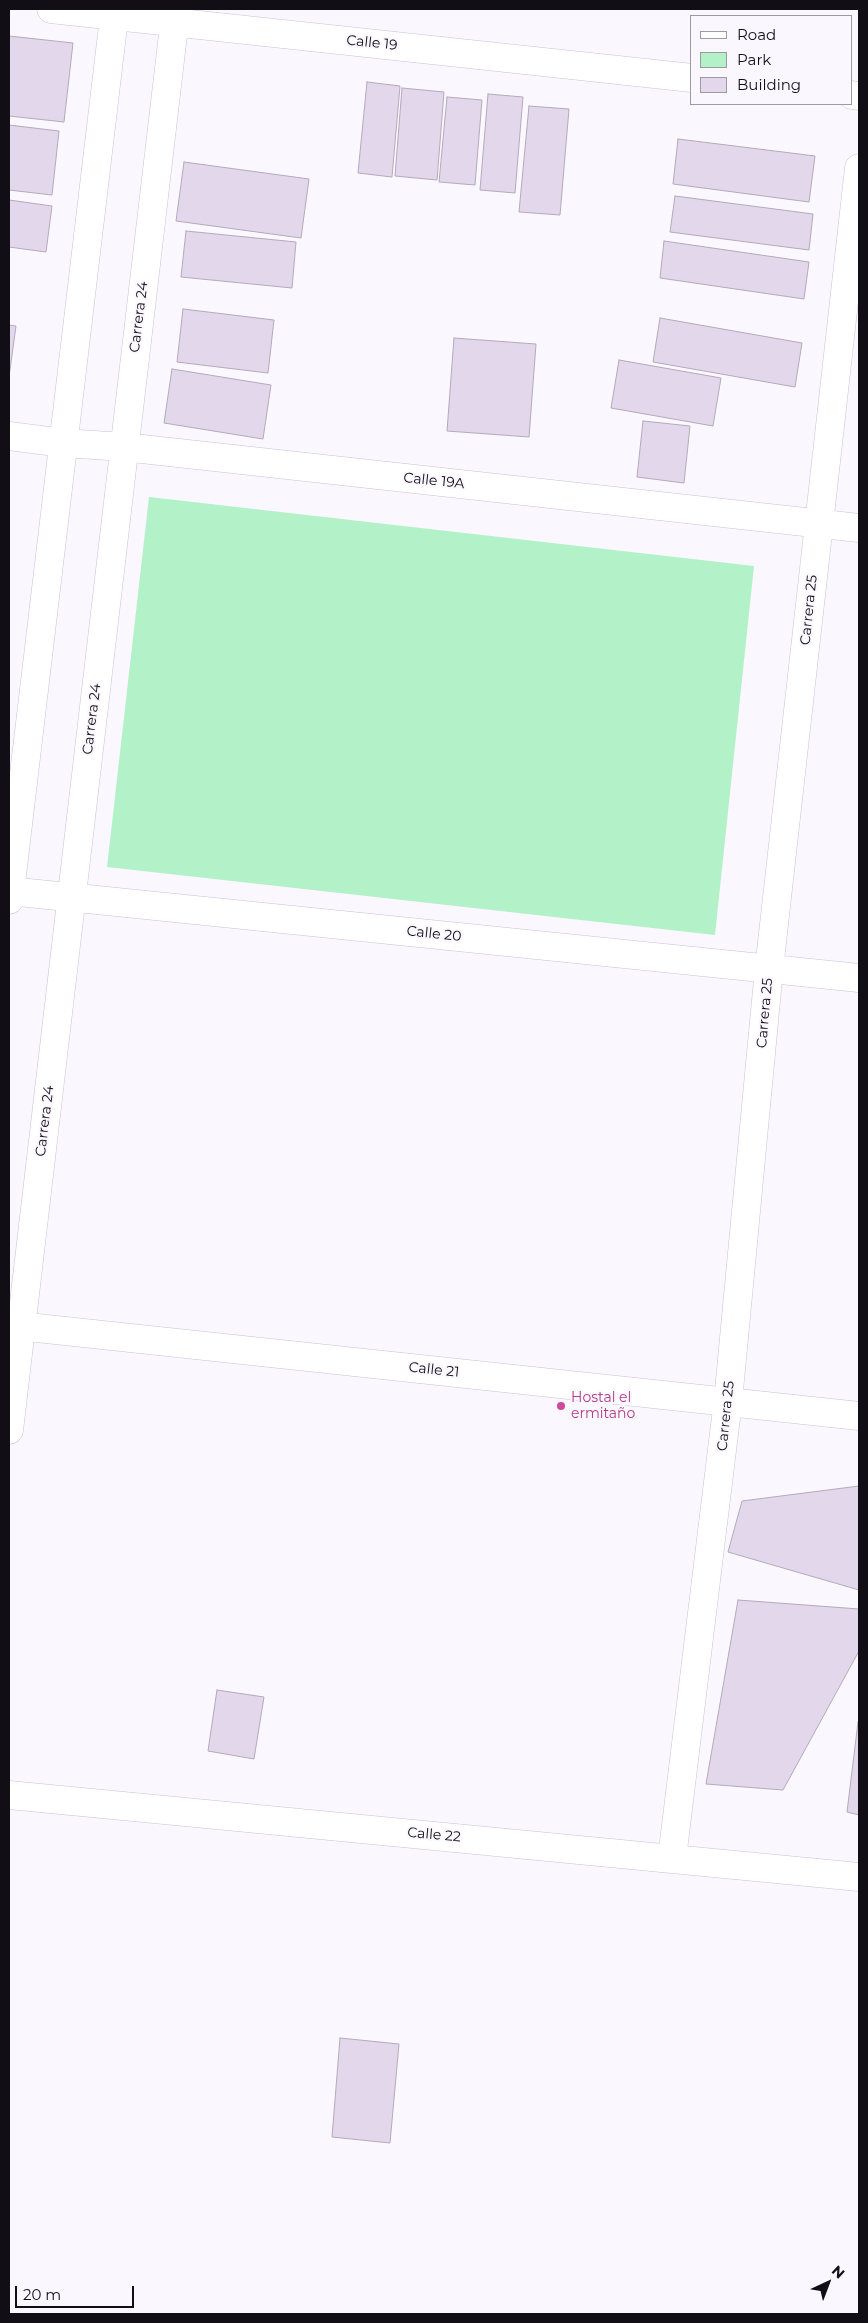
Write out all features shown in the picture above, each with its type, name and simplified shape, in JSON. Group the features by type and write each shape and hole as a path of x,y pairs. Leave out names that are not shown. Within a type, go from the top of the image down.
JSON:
{"street":[{"name":"Calle 19","path":"51,9 175,15 690,78"},
{"path":"9,894 115,12"},
{"name":"Carrera 24","path":"9,1430 15,1326 72,897 175,15"},
{"name":"Carrera 25","path":"672,1858 728,1401 769,969 859,168"},
{"name":"Calle 19A","path":"9,436 64,443 124,446 859,528"},
{"name":"Calle 20","path":"9,894 72,897 859,978"},
{"name":"Calle 21","path":"15,1326 859,1416"},
{"name":"Calle 22","path":"9,1796 859,1877"}],"green space":[{"path":"149,497 754,566 715,935 107,867"}],"building":[{"path":"9,36 73,43 64,122 9,116"},
{"path":"367,82 400,86 392,177 358,173"},
{"path":"402,88 444,92 437,180 395,176"},
{"path":"488,94 523,97 515,193 480,190"},
{"path":"447,97 482,100 475,185 439,182"},
{"path":"529,106 569,109 560,215 519,212"},
{"path":"9,125 59,131 52,195 9,190"},
{"path":"678,139 815,156 809,202 673,184"},
{"path":"184,162 309,179 301,238 176,221"},
{"path":"675,196 813,214 809,250 670,232"},
{"path":"9,200 52,206 46,252 9,247"},
{"path":"186,231 296,242 292,288 181,277"},
{"path":"664,241 809,262 804,299 660,278"},
{"path":"183,309 274,320 268,373 177,362"},
{"path":"660,318 802,343 795,387 653,362"},
{"path":"9,325 16,326 9,377"},
{"path":"454,338 536,344 529,437 447,431"},
{"path":"619,360 721,378 713,426 611,408"},
{"path":"172,369 271,385 263,439 164,423"},
{"path":"643,421 690,426 684,483 637,477"},
{"path":"859,1486 859,1590 728,1552 742,1501"},
{"path":"738,1600 859,1609 859,1651 783,1790 706,1784"},
{"path":"217,1690 264,1697 254,1759 208,1751"},
{"path":"859,1722 859,1815 847,1812"},
{"path":"340,2038 399,2044 390,2143 332,2137"}],"place":[{"name":"Hostal el ermitaño","path":"561,1406"}]}
